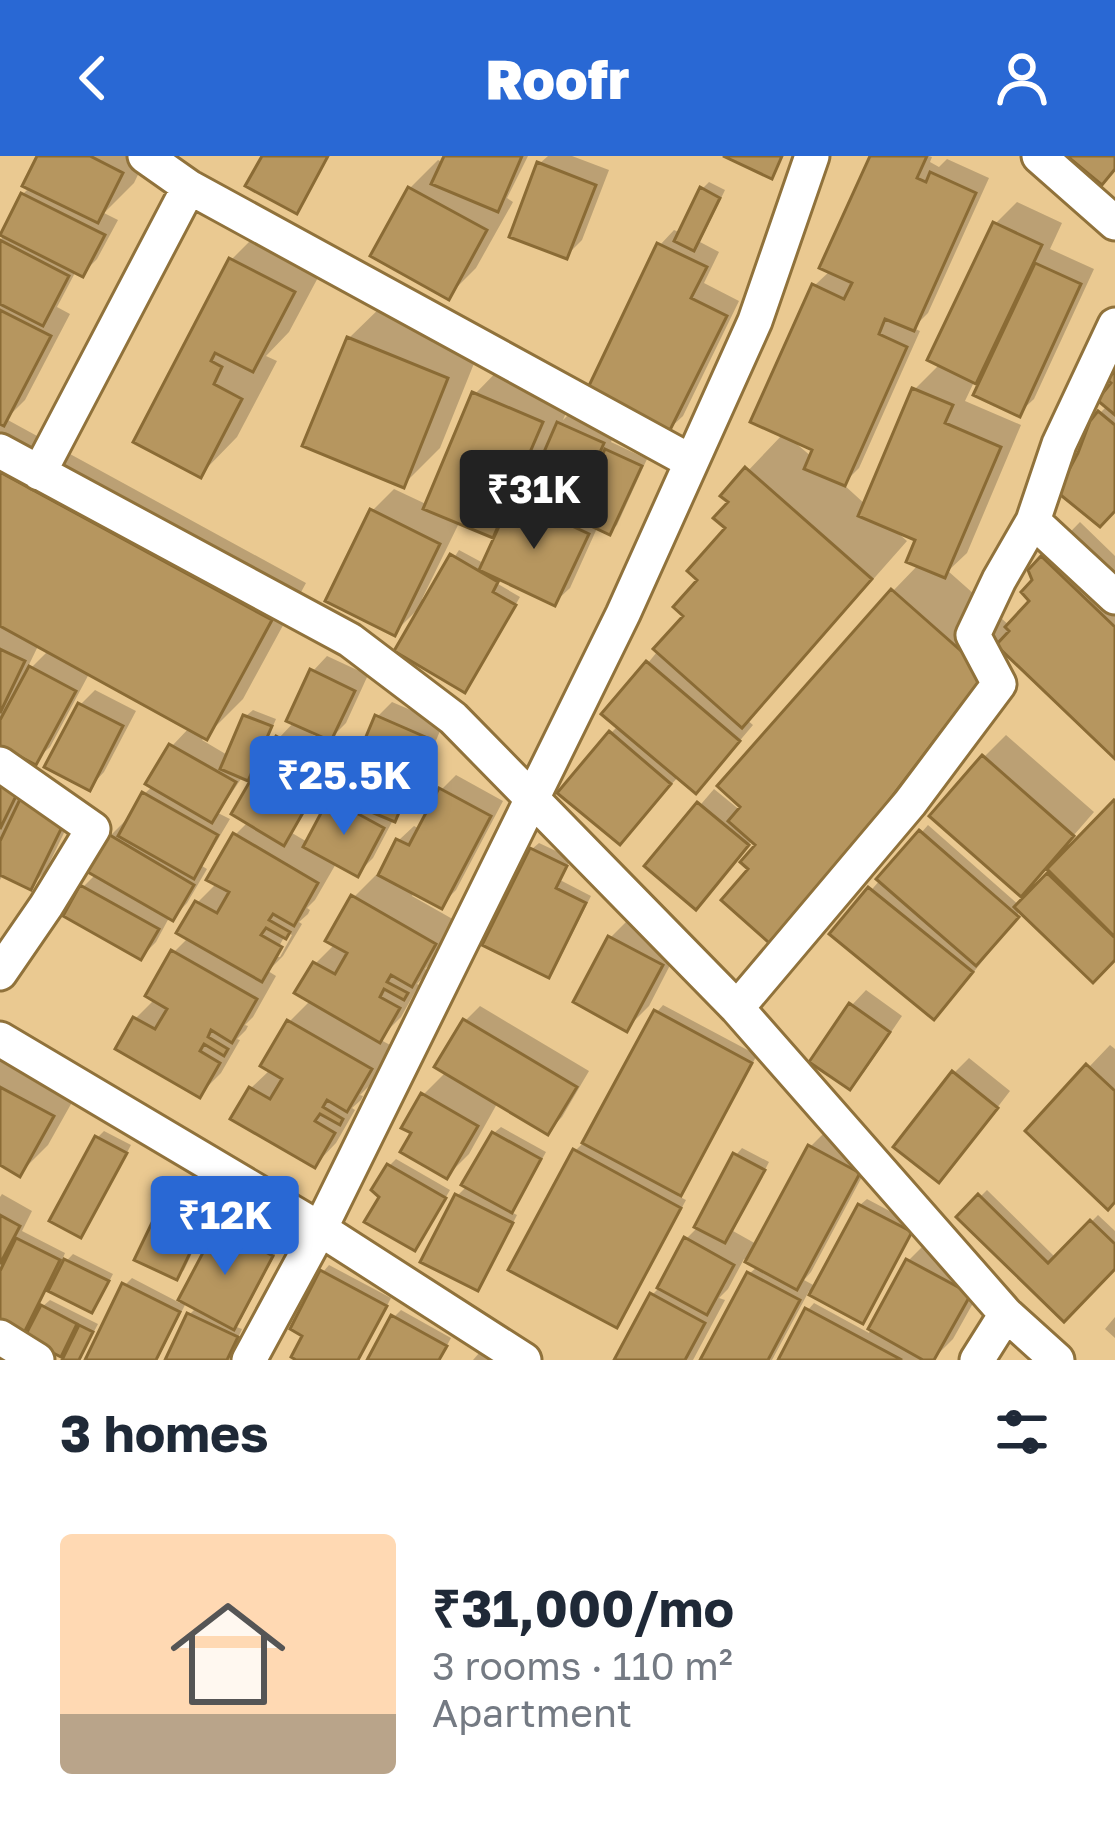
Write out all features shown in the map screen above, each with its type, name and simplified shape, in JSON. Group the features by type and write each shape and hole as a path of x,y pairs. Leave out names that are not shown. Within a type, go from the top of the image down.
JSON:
{"street":[{"path":"145,156 189,187 690,461"},
{"path":"249,1360 320,1229 622,614 755,321 812,156"},
{"path":"1039,156 1114,225"},
{"path":"40,473 189,187"},
{"path":"736,1008 910,803 999,684 973,635 1033,521 1059,444 1115,325"},
{"path":"0,451 350,640 454,718 736,1008 1006,1314 1057,1360"},
{"path":"1033,521 1115,597"},
{"path":"0,764 93,830 0,973"},
{"path":"0,1039 320,1229 524,1360"},
{"path":"976,1360 1006,1314"},
{"path":"0,1336 37,1360"}],"building":[{"path":"37,156 90,156 123,173 98,223 22,186"},
{"path":"262,156 328,156 297,214 245,186"},
{"path":"444,156 522,156 498,212 431,184"},
{"path":"723,156 782,156 772,179"},
{"path":"870,156 927,156 917,178 926,182 930,172 976,193 914,331 885,319 879,334 907,347 845,486 804,469 812,450 750,422 812,284 844,299 852,283 819,268"},
{"path":"1067,156 1115,156 1115,169 1102,185"},
{"path":"537,162 596,185 567,259 509,237"},
{"path":"408,187 487,230 449,300 370,256"},
{"path":"700,187 720,198 694,251 674,241"},
{"path":"21,193 105,235 83,277 0,235"},
{"path":"993,222 1042,245 976,384 927,360"},
{"path":"0,240 69,276 43,326 0,304"},
{"path":"657,243 707,267 691,298 727,316 668,434 585,394"},
{"path":"229,258 295,292 253,372 215,353 211,361 222,367 214,384 242,399 201,478 133,442"},
{"path":"1035,263 1081,284 1020,417 973,395"},
{"path":"0,310 51,336 4,426 0,424"},
{"path":"347,337 448,378 404,488 302,446"},
{"path":"1115,370 1115,415 1097,400"},
{"path":"912,388 953,405 945,423 1001,447 945,578 906,562 915,540 858,516"},
{"path":"472,392 543,422 493,538 423,509"},
{"path":"1098,411 1115,425 1115,511 1100,527 1057,492"},
{"path":"557,422 604,443 572,517 525,496"},
{"path":"605,449 642,466 610,535 574,518"},
{"path":"745,467 872,579 742,728 653,649 683,616 673,607 697,580 687,571 725,528 713,518 728,502 720,496"},
{"path":"0,472 272,620 207,740 0,626"},
{"path":"512,498 589,534 555,606 479,570"},
{"path":"370,509 440,544 395,636 325,601"},
{"path":"450,554 498,582 493,592 516,605 465,693 394,651"},
{"path":"1041,556 1115,627 1115,759 996,645 1009,631 1005,627 1029,601 1021,592 1032,580 1028,570"},
{"path":"891,589 986,673 776,949 721,900 748,869 740,862 755,845 728,821 740,807 717,786"},
{"path":"0,649 25,661 0,713"},
{"path":"646,661 740,741 696,794 601,714"},
{"path":"29,666 76,691 36,765 0,746 0,720"},
{"path":"310,669 355,691 331,741 286,721"},
{"path":"78,703 123,726 90,791 44,767"},
{"path":"243,715 272,726 248,781 220,769"},
{"path":"375,715 430,739 395,822 340,799"},
{"path":"609,731 671,784 620,845 557,793"},
{"path":"276,736 329,767 284,846 231,814"},
{"path":"169,744 236,782 212,823 145,784"},
{"path":"982,755 1074,836 1021,897 929,816"},
{"path":"0,783 18,792 0,829"},
{"path":"439,788 491,816 442,909 378,875 396,839 409,845"},
{"path":"142,792 218,835 194,879 118,836"},
{"path":"22,795 67,817 31,890 0,875 0,841"},
{"path":"329,798 384,828 358,877 303,847"},
{"path":"1115,801 1115,937 1047,869"},
{"path":"697,802 749,845 696,910 644,866"},
{"path":"919,830 1019,917 976,966 876,879"},
{"path":"233,833 318,883 294,926 273,914 269,920 290,932 286,939 266,928 261,935 282,947 262,982 176,933 195,901 217,913 229,892 206,880"},
{"path":"108,834 194,885 173,921 86,871"},
{"path":"530,848 567,866 556,888 586,903 549,978 482,945"},
{"path":"1047,873 1115,938 1115,960 1093,983 1014,907"},
{"path":"80,885 159,929 141,960 63,916"},
{"path":"868,887 973,972 934,1020 829,934"},
{"path":"351,895 436,944 412,987 391,975 387,982 408,993 404,1000 384,989 380,997 400,1008 380,1043 294,993 313,962 335,974 347,953 325,941"},
{"path":"608,936 663,965 627,1032 573,1002"},
{"path":"171,950 257,999 232,1043 211,1030 208,1037 228,1049 224,1056 204,1044 200,1051 220,1063 200,1098 115,1049 133,1017 155,1029 167,1009 145,996"},
{"path":"849,1003 890,1032 850,1090 809,1062"},
{"path":"654,1010 752,1063 681,1196 582,1143"},
{"path":"463,1019 577,1087 548,1135 434,1067"},
{"path":"287,1020 372,1069 347,1112 327,1100 323,1107 343,1119 340,1125 320,1114 315,1121 335,1133 315,1168 230,1119 249,1087 270,1099 282,1079 260,1066"},
{"path":"1086,1064 1115,1091 1115,1202 1108,1210 1025,1131"},
{"path":"952,1071 998,1108 939,1183 893,1147"},
{"path":"0,1087 54,1116 20,1177 0,1165"},
{"path":"421,1093 478,1126 447,1179 400,1152 411,1133 401,1128"},
{"path":"492,1132 541,1159 512,1213 461,1185"},
{"path":"95,1136 127,1153 81,1238 49,1221"},
{"path":"808,1145 860,1173 797,1290 745,1262"},
{"path":"573,1149 681,1208 617,1328 508,1270"},
{"path":"733,1153 765,1170 725,1243 694,1227"},
{"path":"387,1164 446,1198 415,1251 364,1222 379,1197 371,1190"},
{"path":"172,1181 215,1201 177,1280 134,1260"},
{"path":"455,1194 513,1223 478,1291 420,1262"},
{"path":"978,1194 1048,1263 1090,1220 1115,1244 1115,1269 1064,1322 956,1217"},
{"path":"858,1204 912,1232 863,1324 809,1295"},
{"path":"0,1215 20,1226 0,1264"},
{"path":"217,1226 273,1256 234,1330 178,1300"},
{"path":"684,1237 734,1265 707,1315 657,1288"},
{"path":"16,1238 60,1260 22,1337 0,1326 0,1271"},
{"path":"64,1259 109,1281 92,1313 48,1291"},
{"path":"906,1259 971,1294 934,1360 923,1360 868,1329"},
{"path":"320,1270 387,1306 358,1360 291,1357 302,1336 290,1329"},
{"path":"747,1272 800,1300 768,1360 700,1360"},
{"path":"122,1283 180,1312 156,1360 85,1360"},
{"path":"650,1293 705,1323 685,1360 614,1360"},
{"path":"41,1305 77,1324 61,1357 24,1338"},
{"path":"805,1308 902,1360 778,1360"},
{"path":"187,1313 238,1337 227,1360 165,1360"},
{"path":"391,1315 447,1346 439,1360 367,1360"},
{"path":"79,1325 93,1332 79,1360 62,1360"}]}
